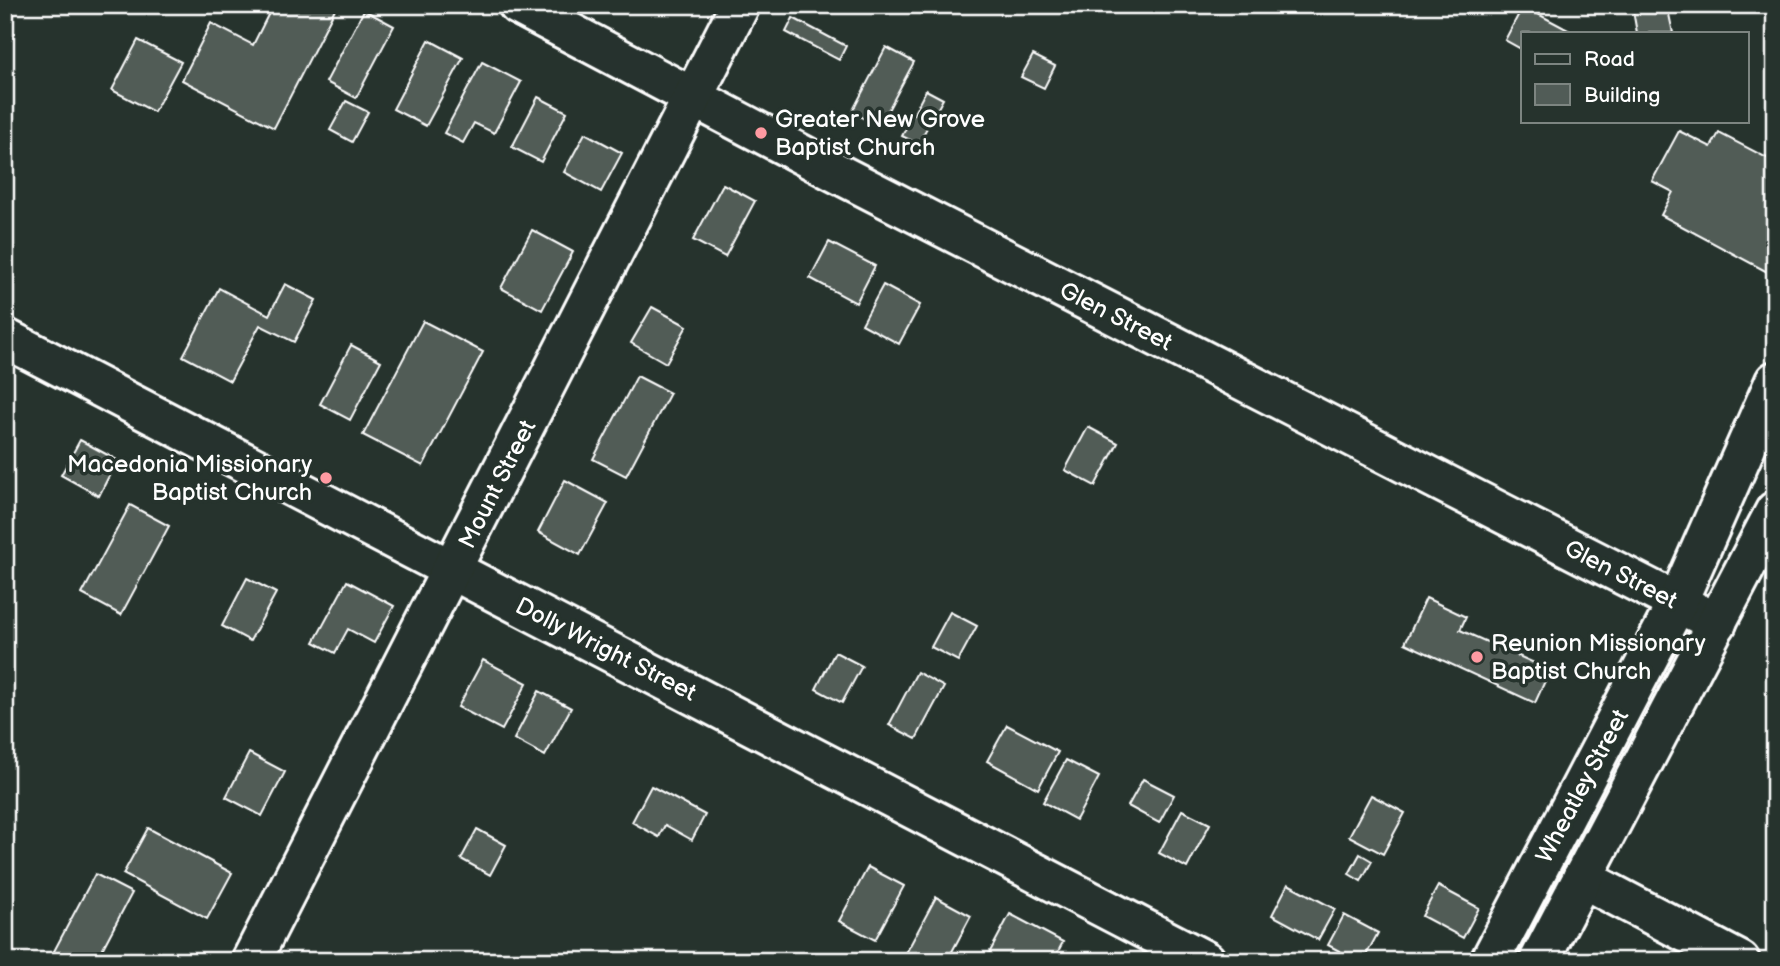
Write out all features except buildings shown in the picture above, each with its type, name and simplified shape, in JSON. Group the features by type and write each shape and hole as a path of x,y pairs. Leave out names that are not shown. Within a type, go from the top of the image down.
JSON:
{"street":[{"name":"Glen Street","path":"518,5 847,178 1717,623"},
{"name":"Mount Street","path":"251,961 454,570 740,5"},
{"name":"Dolly Wright Street","path":"5,338 1206,961"},
{"name":"Wheatley Street","path":"1490,961 1677,603 1775,381"},
{"name":"Wheatley Street","path":"1539,961 1775,511"},
{"path":"1582,878 1740,961"}],"place":[{"name":"Greater New Grove Baptist Church","path":"761,133"},
{"name":"Macedonia Missionary Baptist Church","path":"326,478"},
{"name":"Reunion Missionary Baptist Church","path":"1477,657"}]}
